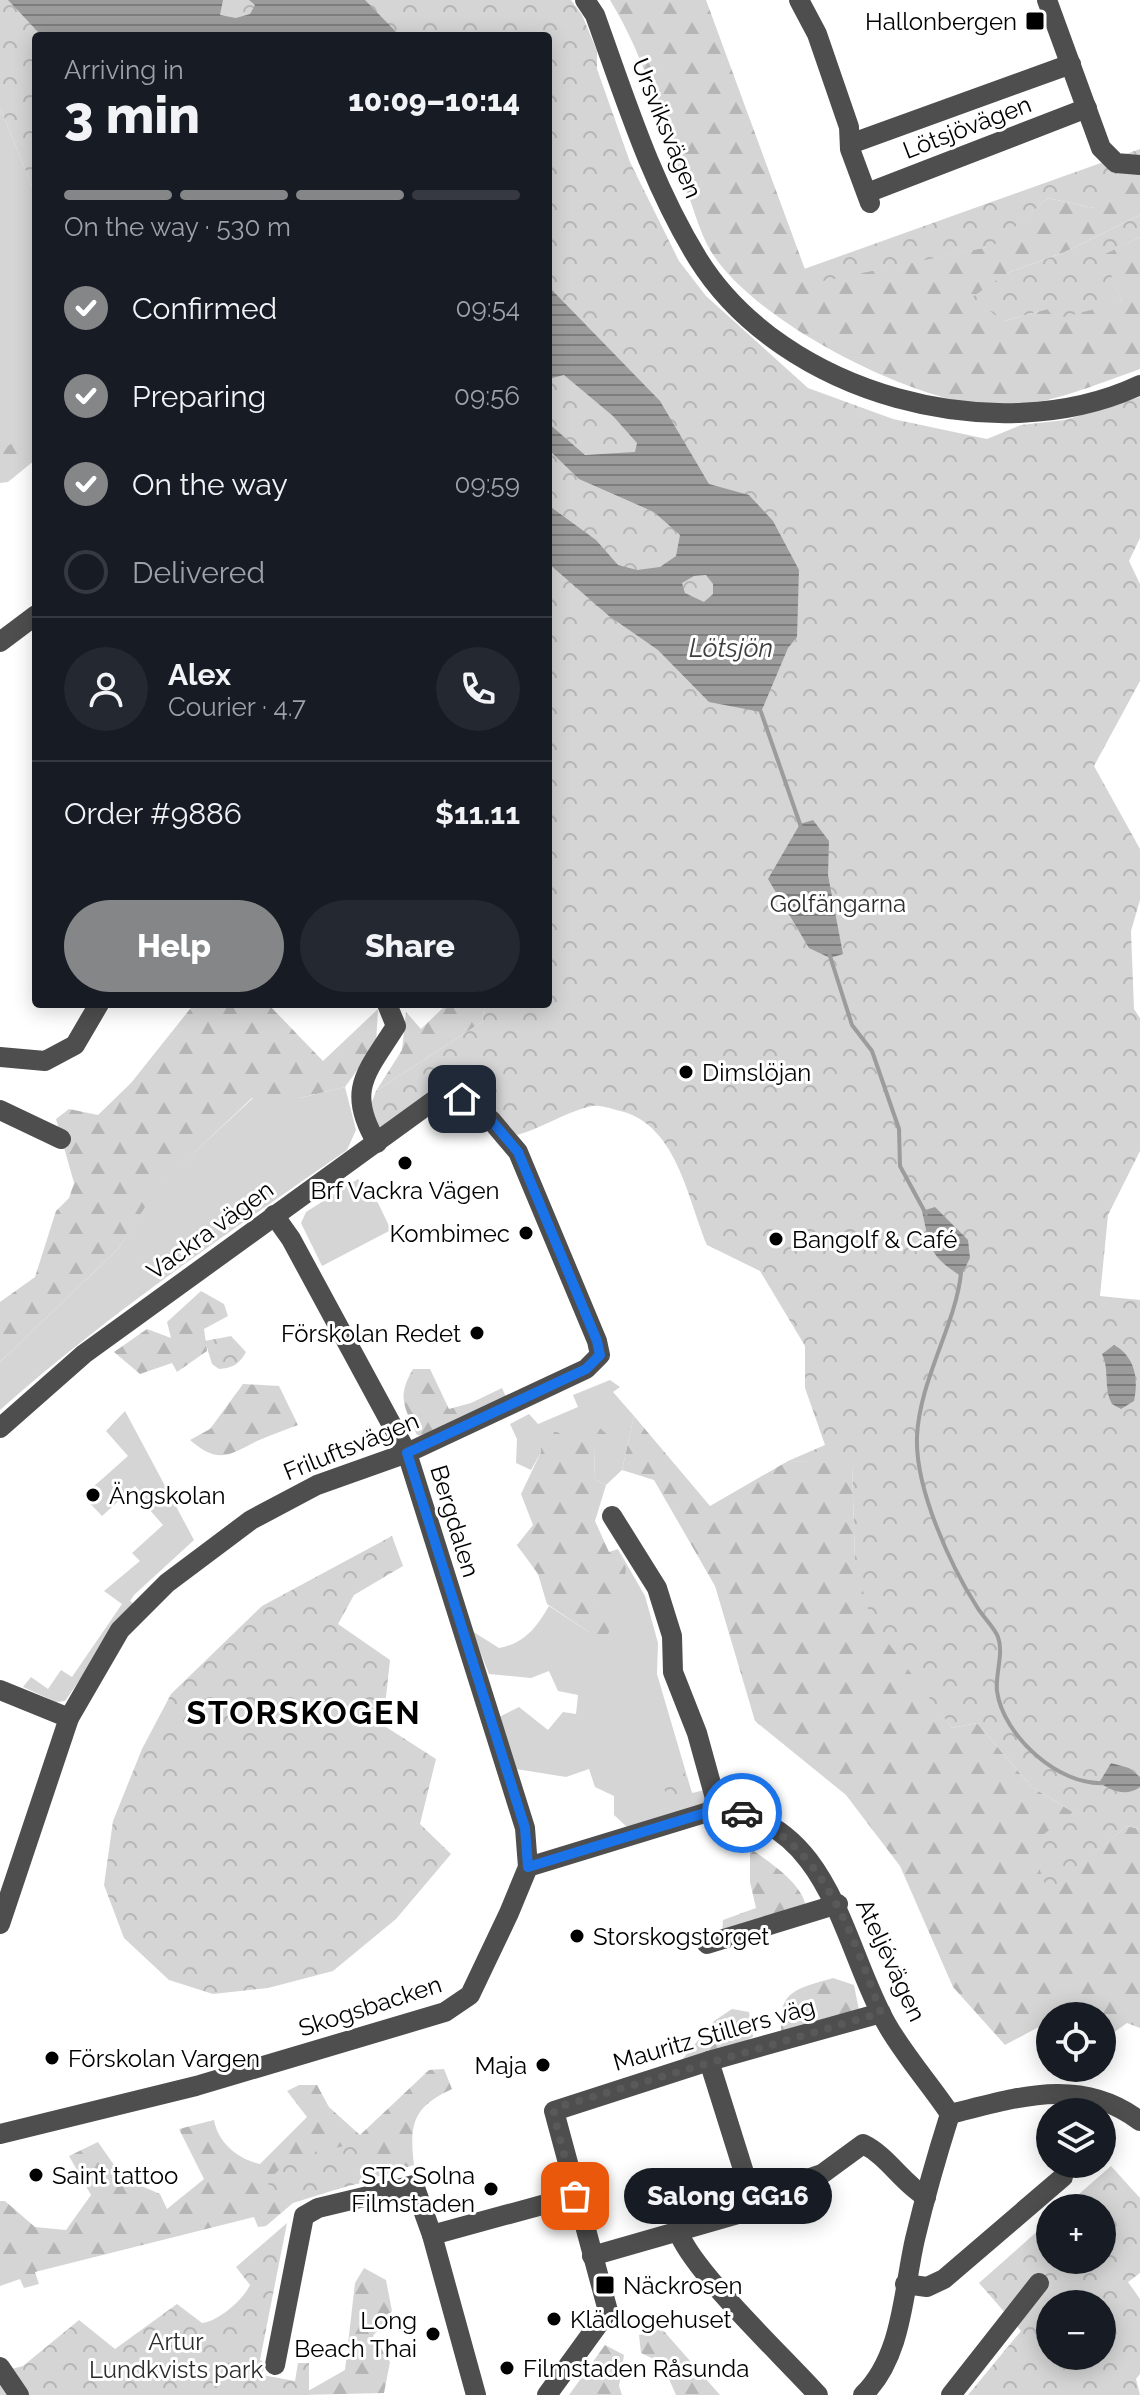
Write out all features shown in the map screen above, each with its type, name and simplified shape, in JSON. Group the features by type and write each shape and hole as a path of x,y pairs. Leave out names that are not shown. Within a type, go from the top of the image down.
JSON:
{"street":[{"name":"Ursviksvägen","path":"585,0 595,15 657,185 700,262 745,315 793,350 847,381 950,410 1031,413 1118,395 1140,385"},
{"name":"Lötsjövägen","path":"799,0 817,34 849,127 850,144 869,199 1087,108"},
{"path":"1047,0 1101,148 1116,163 1140,165"},
{"name":"Lötsjövägen","path":"850,144 1071,64"},
{"path":"0,642 32,618"},
{"path":"0,1057 45,1061 75,1045 97,1008"},
{"path":"377,1143 360,1111 359,1088 396,1026 389,1008"},
{"name":"Vackra vägen","path":"0,1428 84,1354 440,1096 462,1099"},
{"name":"Friluftsvägen","path":"0,1924 69,1718 120,1630 167,1583 251,1520 317,1485 407,1453 586,1369 600,1355 597,1341 518,1152 491,1120 462,1099"},
{"path":"0,1110 61,1139"},
{"name":"Bergdalen","path":"274,1215 291,1239 407,1453 525,1828 528,1867"},
{"path":"528,1867 718,1809 697,1733 673,1672 672,1636 657,1588 612,1516"},
{"path":"0,1690 69,1718"},
{"name":"Ateljévägen","path":"718,1809 738,1811 782,1833 811,1864 838,1904 881,2013 950,2114"},
{"name":"Skogsbacken","path":"0,2134 196,2086 445,2012 464,2002 479,1979 528,1867"},
{"path":"707,1944 838,1904"},
{"name":"Mauritz Stillers väg","path":"575,2196 554,2116 554,2111 561,2106 881,2013"},
{"path":"709,2061 752,2198"},
{"path":"863,2395 876,2382 892,2350 926,2197 950,2114 1042,2092 1070,2092 1125,2111 1140,2121"},
{"path":"592,2256 742,2213 752,2198 822,2174 863,2144 879,2155 907,2186 926,2197"},
{"path":"905,2284 927,2287 944,2279 1062,2178"},
{"path":"275,2365 304,2216 318,2208 414,2185 432,2235 476,2395"},
{"path":"432,2235 575,2196 608,2311 547,2395"},
{"path":"678,2231 682,2242 700,2266 818,2395"},
{"path":"951,2395 1039,2283"},
{"path":"0,2367 14,2393"}],"green space":[{"name":"Golfängarna","path":"0,0 571,0 582,15 597,51 597,69 630,162 679,261 706,296 808,388 893,419 987,439 1021,425 1065,420 1140,397 1140,538 1129,561 1140,584 1140,681 1094,766 1140,849 1140,900 1131,931 1134,1009 1140,1018 1140,1151 1108,1215 1100,1296 1140,1300 1140,1829 1127,1826 1048,1892 1039,1868 1040,1837 1073,1812 1032,1787 977,1723 952,1728 871,1620 855,1562 852,1464 788,1461 825,1445 805,1388 805,1346 760,1271 707,1245 676,1164 653,1129 636,1117 595,1106 517,1135 474,1097 458,1091 378,1129 370,1107 376,1091 482,1022 484,1008 552,1008 552,32 32,32 32,186 0,107"},
{"path":"610,0 706,0 810,283 992,246 1048,198 1093,208 1124,175 1140,174 1140,215 1065,252 1007,273 1004,321 1047,309 1122,302 1102,255 1140,237 1140,369 1052,399 1000,407 966,403 926,392 882,375 797,330 760,303 730,275 709,248 645,71"},
{"path":"0,107 32,186 32,451 0,461"},
{"path":"1140,149 1140,174 1124,176 1124,189 1093,208 1048,198 993,246 809,284 804,269"},
{"path":"1140,215 1140,237 1103,255 1122,302 1056,319 1047,309 1004,321 971,298 1007,273 1065,252"},
{"path":"32,439 32,462 8,482 0,483 0,452 16,440"},
{"path":"191,1008 272,1008 323,1061 378,1009 376,1044 345,1087 300,1098 252,1098 158,1187 118,1249 0,1362 0,1302 35,1277 56,1211 69,1198 74,1183 56,1119 69,1109 98,1115 131,1083"},
{"path":"443,1008 484,1008 482,1022 376,1091 402,1050 406,1012 421,1029"},
{"path":"345,1087 356,1130 347,1150 126,1307 0,1410 0,1362 118,1249 157,1187 253,1098 300,1098"},
{"path":"358,1179 378,1203 391,1230 322,1266 301,1223 306,1212"},
{"path":"201,1291 224,1304 228,1316 204,1329 207,1351 177,1372 172,1363 140,1374 114,1352 147,1329 171,1338 167,1322"},
{"path":"231,1336 246,1352 235,1365 219,1369 212,1364 205,1341"},
{"path":"413,1369 430,1369 449,1409 471,1403 502,1388 507,1399 426,1437 417,1435 404,1402 405,1388"},
{"path":"610,1380 620,1387 613,1392 634,1416 622,1470 606,1485 594,1479 595,1446 568,1438 541,1452 531,1470 516,1463 517,1439 510,1424 529,1414 538,1424 578,1407 573,1395"},
{"path":"243,1384 279,1386 298,1425 223,1455 208,1452 190,1440 210,1429"},
{"path":"125,1411 194,1540 134,1595 130,1601 133,1603 65,1701 56,1702 23,1687 31,1677 48,1689 61,1670 72,1677 122,1604 104,1591 140,1561 132,1553 163,1525 148,1508 151,1504 135,1486 102,1516 83,1496 128,1456 106,1431"},
{"path":"634,1416 710,1506 788,1461 852,1463 855,1562 921,1684 952,1728 977,1723 1032,1787 1073,1812 1048,1891 1127,1826 1140,1829 1140,2028 1127,2023 1116,2031 1116,2002 1036,2002 1036,2028 1005,2045 953,1987 900,1866 846,1795 755,1721 715,1586 654,1480 622,1470"},
{"path":"574,1428 600,1428 611,1438 595,1447 594,1479 606,1485 595,1521 609,1552 618,1549 626,1568 623,1594 602,1594 593,1600 613,1624 606,1638 589,1632 547,1604 538,1574 517,1545 533,1525 521,1494 541,1452 541,1432 557,1432 568,1438"},
{"path":"392,1536 403,1566 354,1595 338,1624 390,1660 383,1725 436,1759 420,1824 451,1854 396,1919 333,1971 268,1988 213,1994 169,1980 124,1938 104,1885 113,1821 142,1749 171,1694 262,1606"},
{"path":"618,1549 645,1596 658,1643 657,1674 692,1793 705,1790 709,1802 627,1827 614,1815 614,1796 595,1787 589,1769 566,1777 516,1769 497,1718 519,1707 548,1730 563,1712 576,1714 578,1695 558,1691 549,1671 531,1678 489,1674 472,1631 499,1648 508,1646 529,1633 549,1606 589,1632 600,1611 593,1600 626,1568"},
{"path":"679,1759 692,1793 669,1802 656,1767"},
{"path":"750,1848 798,1888 806,1906 722,1933 723,1920 756,1908 750,1882"},
{"path":"833,1978 854,1985 860,2015 782,2041 782,2012 789,1996 806,1986"},
{"path":"732,2009 749,2012 753,2037 738,2045 681,2061 714,2021"},
{"path":"444,2069 452,2089 429,2103 416,2118 412,2138 414,2165 293,2203 266,2226 258,2227 254,2217 35,2272 39,2284 24,2288 20,2279 0,2286 0,2201 5,2201 35,2227 66,2230 91,2195 69,2156 98,2142 123,2178 160,2194 167,2209 204,2179 179,2129 214,2120 220,2136 230,2149 260,2164 307,2117 287,2091 299,2085 317,2085 329,2107 360,2135 429,2070"},
{"path":"358,2142 377,2167 369,2181 292,2200 271,2192 268,2182 288,2162 309,2153"},
{"path":"1116,2172 1140,2198 1140,2273 1128,2282 1140,2299 1140,2374 1136,2379 1140,2395 968,2395 1021,2331 979,2283 1036,2232 1036,2274 1116,2274 1116,2194 1079,2194 1097,2178 1116,2178"},
{"name":"Artur Lundkvists park","path":"287,2223 260,2360 265,2363 262,2375 295,2381 298,2363 309,2363 309,2395 0,2395 0,2372 23,2366 79,2320 115,2349 177,2304 202,2323 223,2314 250,2285 236,2267"},
{"path":"364,2268 386,2280 392,2311 373,2336 390,2362 384,2393 301,2395 345,2370 355,2283"},
{"path":"662,2329 720,2395 676,2395 662,2363 641,2353 639,2335"},
{"path":"605,2345 624,2355 619,2386 622,2395 569,2395"}],"water":[{"path":"8,0 223,0 220,15 236,18 250,14 255,5 249,0 365,0 396,32 38,32"},
{"name":"Lötsjön","path":"552,290 660,401 709,484 749,495 773,521 799,570 797,637 788,648 761,712 709,702 658,650 609,616 552,566 552,508 596,540 618,565 637,570 660,567 676,556 680,535 654,512 579,479 552,453 552,426 585,455 635,452 637,443 613,416 564,375 552,378","holes":["706,575 713,584 713,594 704,602 685,593 682,583 694,576"]},
{"path":"813,820 829,841 828,875 843,954 830,958 809,948 768,879 800,824"},
{"path":"935,1207 968,1240 970,1258 961,1276 932,1250 922,1211"},
{"path":"1114,1345 1131,1362 1136,1385 1134,1401 1121,1409 1109,1398 1102,1354"},
{"path":"1111,1763 1129,1768 1140,1777 1140,1787 1130,1792 1120,1792 1099,1783"}],"waterway":[{"path":"761,712 801,827"},
{"path":"829,953 852,1025 872,1051 899,1129 900,1166 926,1214"},
{"path":"961,1273 958,1292 919,1416 918,1457 928,1502 956,1570 998,1637 997,1691 1010,1725 1022,1741 1052,1767 1087,1782 1104,1783"}],"way so far":[{"path":"575,2196 554,2116 554,2111 561,2106 881,2013 838,1904 811,1864 782,1833 742,1813"}],"place":[{"name":"Hallonbergen","path":"1035,21"},
{"name":"Dimslöjan","path":"686,1072"},
{"name":"Brf Vackra Vägen","path":"405,1163"},
{"name":"Kombimec","path":"526,1233"},
{"name":"Bangolf & Café","path":"776,1239"},
{"name":"Förskolan Redet","path":"477,1333"},
{"name":"Ängskolan","path":"93,1495"},
{"name":"Storskogstorget","path":"577,1936"},
{"name":"Förskolan Vargen","path":"52,2058"},
{"name":"Maja","path":"543,2065"},
{"name":"Saint tattoo","path":"36,2175"},
{"name":"STC Solna Filmstaden","path":"491,2189"},
{"name":"Salong GG16","path":"575,2196"},
{"name":"Näckrosen","path":"605,2285"},
{"name":"Klädlogehuset","path":"554,2319"},
{"name":"Long Beach Thai","path":"433,2334"},
{"name":"Filmstaden Råsunda","path":"507,2368"}],"district":[{"name":"STORSKOGEN","path":"304,1712"}],"route":[{"path":"462,1099 491,1120 518,1152 597,1341 600,1355 586,1369 407,1453 472,1668 525,1828 528,1867 718,1809 742,1813"}]}
